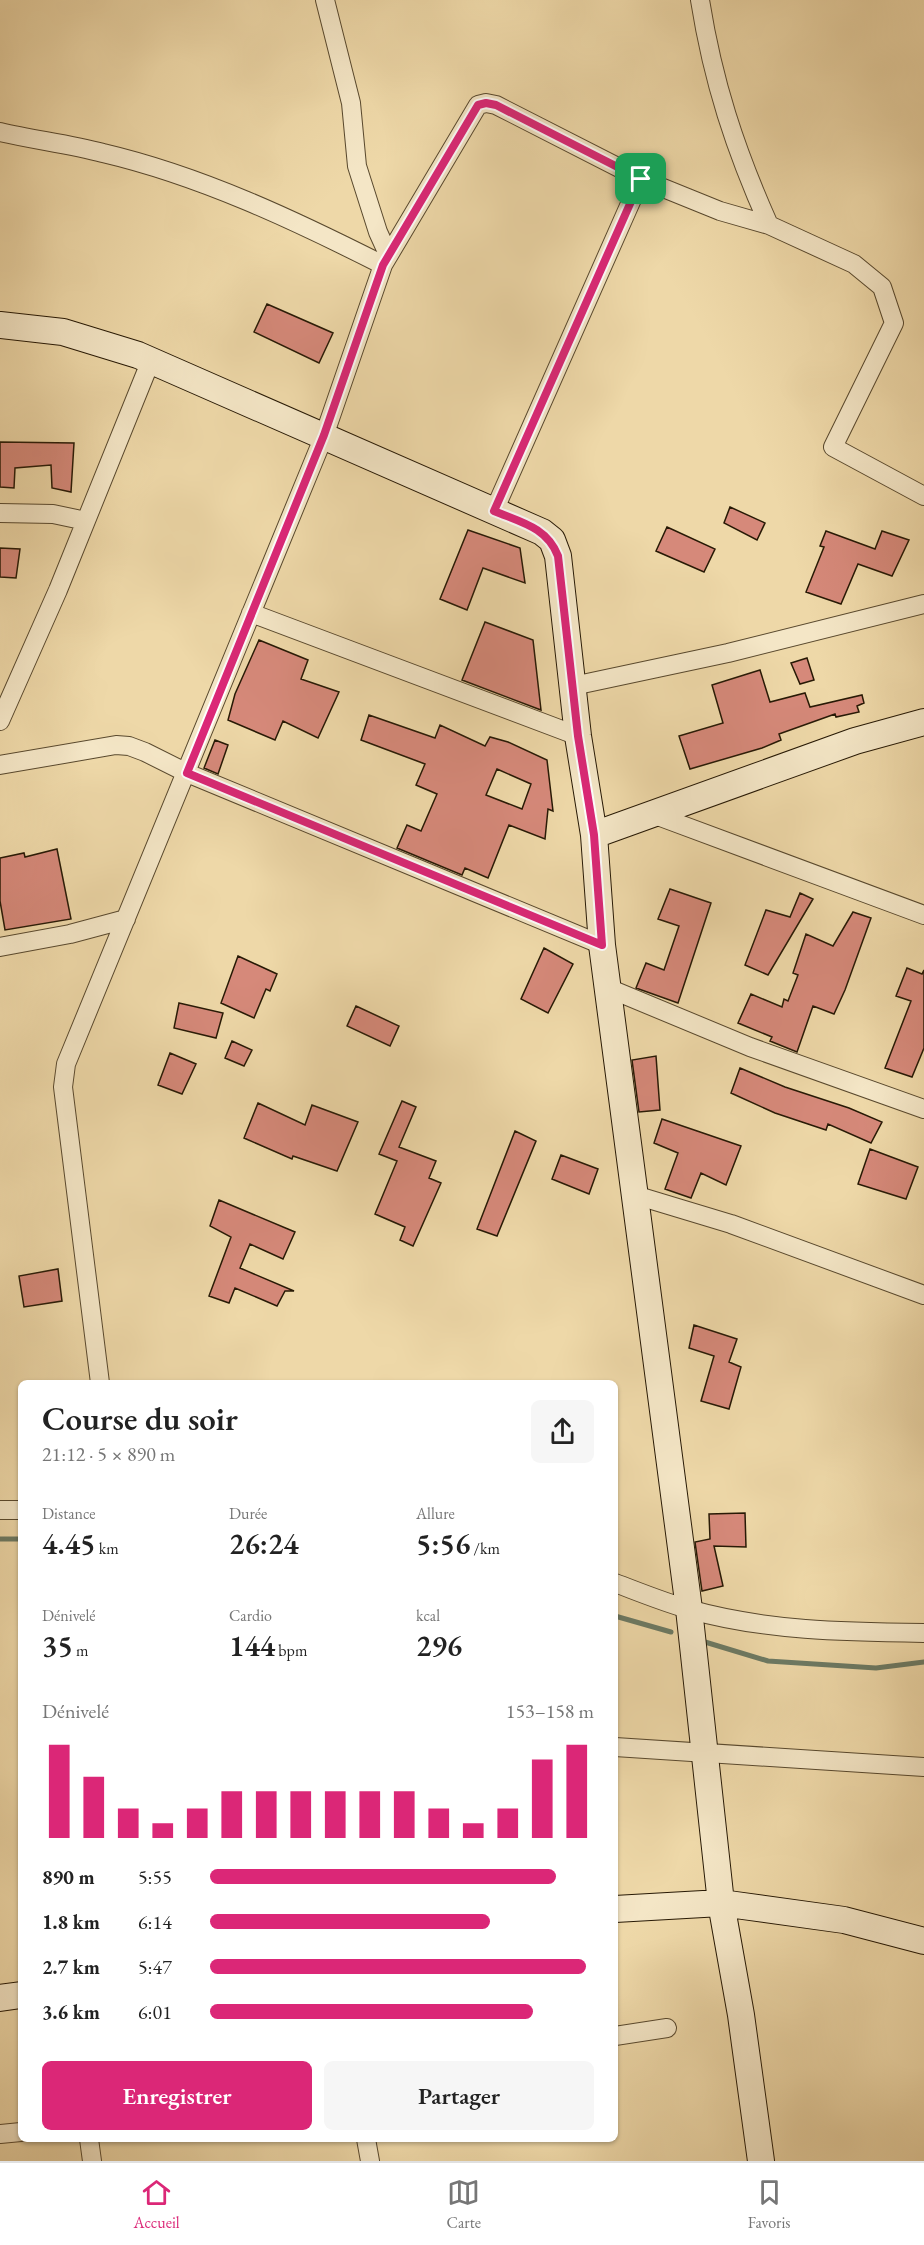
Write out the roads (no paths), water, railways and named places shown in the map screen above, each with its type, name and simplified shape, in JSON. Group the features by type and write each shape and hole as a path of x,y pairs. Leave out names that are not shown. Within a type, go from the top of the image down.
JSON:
{"street":[{"path":"325,0 351,103 357,166 386,259"},
{"path":"700,0 709,56 740,160 769,225"},
{"path":"100,1380 63,1087 66,1064 324,435 386,259 478,105 486,103 496,105 641,179 720,211 769,225 854,264 882,287 894,323 833,447 924,496"},
{"path":"0,132 103,152 142,164 246,200 386,259"},
{"path":"494,511 641,179"},
{"path":"0,325 41,328 81,336 151,360 542,532 552,540 558,556 578,736 594,835 602,945 689,1610 721,1903 741,2015 762,2161"},
{"path":"0,721 86,521 151,360"},
{"path":"0,513 53,514 86,521"},
{"path":"573,686 728,653 924,604"},
{"path":"251,613 578,736"},
{"path":"594,835 655,815 855,741 924,722"},
{"path":"0,765 116,745 145,752 187,773 602,945"},
{"path":"655,815 924,915"},
{"path":"0,947 70,934 126,919"},
{"path":"608,988 750,1047 924,1109"},
{"path":"634,1195 731,1224 924,1295"},
{"path":"0,1510 18,1510"},
{"path":"618,1584 689,1610 822,1632 924,1633"},
{"path":"618,1747 924,1767"},
{"path":"618,1909 721,1903 844,1920 924,1941"},
{"path":"0,1998 18,1995"},
{"path":"618,2036 667,2028"},
{"path":"0,2134 18,2132"},
{"path":"89,2142 92,2161"},
{"path":"367,2142 370,2161"}],"waterway":[{"path":"0,1539 18,1539"},
{"path":"618,1617 671,1632"},
{"path":"705,1642 768,1661 876,1668 924,1662"}]}
